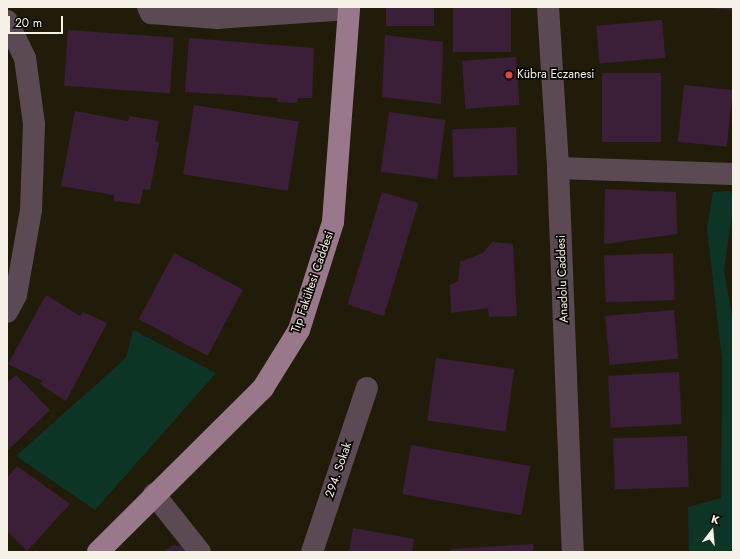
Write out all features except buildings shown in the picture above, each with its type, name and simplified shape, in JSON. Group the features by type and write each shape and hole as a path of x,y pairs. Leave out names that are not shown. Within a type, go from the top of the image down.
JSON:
{"main road":[{"name":"Tıp Fakültesi Caddesi","path":"98,552 154,494 262,388 299,330 333,222 349,8"}],"street":[{"path":"148,7 150,13 217,18 349,8"},
{"name":"Anadolu Caddesi","path":"548,7 558,168 573,552"},
{"path":"7,20 25,58 34,124 31,210 16,295 7,312"},
{"path":"558,168 733,174"},
{"name":"294. Sokak","path":"312,552 367,388"},
{"path":"154,494 200,552"}],"green space":[{"path":"731,191 733,207 724,270 733,322 733,552 689,552 688,507 721,498 722,359 707,229 713,192"},
{"path":"133,330 216,373 95,510 16,456 126,358"}],"place":[{"name":"Kübra Eczanesi","path":"509,75"}]}
